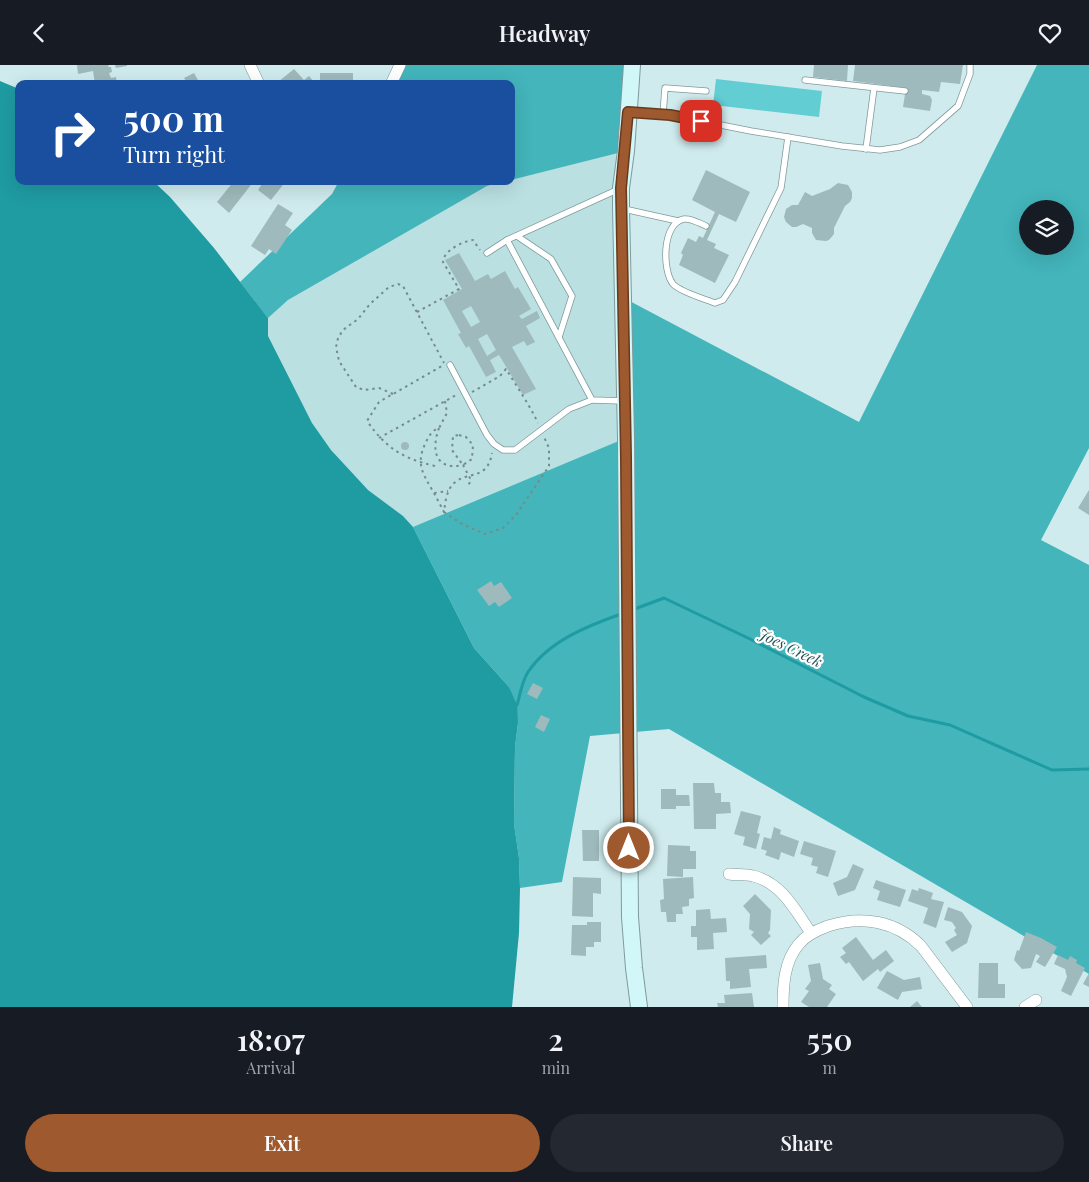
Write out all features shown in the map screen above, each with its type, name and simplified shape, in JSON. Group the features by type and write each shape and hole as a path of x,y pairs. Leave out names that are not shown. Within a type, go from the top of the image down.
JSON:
{"main road":[{"path":"632,65 621,188 621,208 625,401 630,917 639,1007"}],"street":[{"path":"250,65 257,80"},
{"path":"393,80 400,65"},
{"path":"729,874 752,875 770,883 790,902 811,933"},
{"path":"783,1007 783,989 788,965 799,944 811,933 836,923 861,921 879,922 909,935 921,946 967,1007"},
{"path":"1025,1007 1036,1000"}],"lane":[{"path":"628,112 663,114 788,137 866,149 887,149 900,147 919,140 958,107 970,74 970,65"},
{"path":"805,80 905,91"},
{"path":"866,149 874,87"},
{"path":"663,114 665,88 706,91"},
{"path":"678,221 670,229 666,244 667,275 674,285 680,289 715,303 723,299 735,282 781,188 788,137"},
{"path":"487,253 507,240 621,188"},
{"path":"621,208 678,221 690,219 706,226"},
{"path":"517,236 551,259 572,296 559,337"},
{"path":"507,240 592,400"},
{"path":"450,365 486,435 494,444 503,449 515,450 569,409 592,400 625,401"}],"path":[{"path":"417,313 459,289 443,262 443,257 446,253 473,240 479,250 487,253"},
{"path":"393,394 379,388 364,390 356,387 339,361 336,347 338,338 343,330 358,319 370,304 389,287 398,284 402,287 445,364 380,402 367,421 379,438 400,454 420,462 436,465"},
{"path":"379,438 445,401 500,376 506,369 527,401 542,430 549,448 549,466 516,515 503,528 485,534 462,525 444,511 422,472 420,462 422,451 429,436 434,430 439,429"},
{"path":"445,401 447,413 435,439 434,449 445,466 463,465 472,459 473,445 466,437 454,436 452,450 463,465 469,476 471,481 468,486"},
{"path":"444,511 448,491 451,486 486,469 491,463 494,444"},
{"path":"434,493 448,491"}],"shaded area":[{"path":"398,65 634,65 626,151 515,179 515,80 390,80"},
{"path":"1037,65 1089,65 1089,448 1041,540 1089,565 1089,974 669,729 590,736 562,882 520,888 519,858 514,824 515,747 518,723 509,687 474,648 413,527 626,438 622,297 859,422"},
{"path":"716,79 822,91 819,117 713,105"},
{"path":"0,81 15,87 15,185 157,185 214,248 268,318 268,336 312,423 331,450 368,490 403,516 413,527 474,648 509,687 517,705 514,824 519,858 520,888 519,933 512,1007 0,1007"},
{"path":"626,151 626,438 420,543 413,527 403,516 368,490 356,478 331,450 312,423 267,336 268,318 288,300 487,186 515,185 515,179"},
{"path":"337,185 491,185 288,300 268,318 240,282 332,194"}],"building":[{"path":"77,65 109,65 108,67 111,67 112,72 109,73 111,78 116,77 116,80 94,80 93,71 78,74"},
{"path":"115,65 127,65 127,66 116,68"},
{"path":"814,65 848,65 847,81 813,77"},
{"path":"855,65 963,65 960,84 941,82 939,92 922,90 922,94 930,96 932,100 930,111 903,107 906,88 853,81"},
{"path":"294,69 304,80 280,80"},
{"path":"194,73 198,80 185,80 184,78"},
{"path":"320,73 353,73 353,80 320,80"},
{"path":"309,76 312,80 304,80"},
{"path":"706,170 750,192 736,222 719,214 707,240 716,244 714,248 729,255 715,283 679,265 683,255 681,253 688,238 696,242 699,236 703,238 715,212 692,200"},
{"path":"838,183 848,185 852,192 852,198 845,206 834,228 834,234 829,240 816,240 812,233 812,228 803,224 792,227 786,222 784,217 786,209 792,205 798,205 805,192 812,196 830,189"},
{"path":"231,185 251,185 229,213 217,202"},
{"path":"261,185 283,185 271,200 258,190"},
{"path":"278,204 293,213 285,225 292,230 276,254 269,249 265,255 251,246"},
{"path":"459,253 475,281 488,274 491,279 505,271 515,289 518,287 531,309 519,316 522,319 537,311 540,318 526,326 535,342 527,346 524,341 512,347 536,389 523,395 499,355 490,360 496,372 486,377 469,346 466,348 458,334 461,333 443,300 462,289 445,260","holes":["471,306 480,322 471,327 462,311","487,334 496,350 487,356 478,339"]},
{"path":"405,442 409,446 405,450 401,446"},
{"path":"1089,490 1089,515 1078,508"},
{"path":"491,581 494,586 501,582 512,598 499,607 495,602 489,606 477,590"},
{"path":"533,683 543,688 537,699 527,694"},
{"path":"541,715 550,719 544,732 535,727"},
{"path":"693,783 714,783 715,793 721,793 721,802 730,802 731,813 716,814 716,829 694,829"},
{"path":"661,789 676,789 676,795 689,795 690,806 676,806 676,809 661,809"},
{"path":"741,811 761,816 757,833 760,834 756,849 743,845 745,837 734,834"},
{"path":"774,827 781,830 780,834 799,841 794,857 781,852 779,860 765,855 767,851 761,849 764,837 771,839"},
{"path":"582,830 599,830 599,861 583,861"},
{"path":"804,841 836,851 828,877 816,873 818,867 811,865 813,858 800,854"},
{"path":"668,845 690,846 690,851 696,851 696,869 683,869 683,877 667,876"},
{"path":"853,864 864,869 855,890 838,896 833,883 847,877"},
{"path":"573,877 601,878 601,894 593,893 593,917 572,916"},
{"path":"693,877 694,898 689,899 689,906 682,907 683,914 676,914 676,922 667,922 666,912 661,912 660,900 664,899 663,879"},
{"path":"876,880 906,890 900,907 877,900 880,891 873,888"},
{"path":"919,888 933,893 931,899 944,902 936,928 923,923 928,908 908,901 912,889 918,891"},
{"path":"755,894 771,910 770,930 768,933 771,936 761,945 751,935 754,932 749,929 750,914 743,906"},
{"path":"948,907 962,912 972,926 967,943 952,952 945,942 957,935 954,930 956,928 952,922 944,920"},
{"path":"710,909 711,919 726,918 727,932 713,933 714,949 697,950 697,937 691,937 691,926 696,926 696,910"},
{"path":"587,922 601,922 601,942 594,942 594,947 586,947 586,956 571,955 572,925 587,925"},
{"path":"1026,932 1057,947 1045,967 1036,962 1040,956 1036,954 1031,968 1022,969 1014,960"},
{"path":"856,937 873,960 886,950 894,961 880,972 878,969 863,981 849,962 846,964 840,957 846,953 842,948"},
{"path":"766,955 767,968 749,969 751,987 730,989 730,981 726,981 725,958"},
{"path":"1058,955 1068,960 1070,956 1077,960 1076,963 1085,968 1071,996 1061,991 1067,977 1065,969 1054,964"},
{"path":"820,963 823,979 832,985 829,989 836,994 827,1007 809,1007 801,1002 809,991 805,989 811,981 808,965"},
{"path":"979,963 998,963 998,984 1005,984 1005,998 978,998"},
{"path":"887,971 904,980 920,977 922,989 902,992 898,1000 877,988"},
{"path":"1089,973 1089,987 1083,984"},
{"path":"752,993 754,1007 718,1007 717,1003 725,1003 724,995"},
{"path":"917,1001 922,1007 910,1007"}],"waterway":[{"name":"Joes Creek","path":"632,610 664,598 864,697 908,716 950,725 1052,770 1089,769"},
{"name":"Joes Creek","path":"517,705 528,672 547,652 582,629 621,614"}],"route":[{"path":"629,848 626,457 621,188 626,151 628,112 670,115 701,121"}]}
